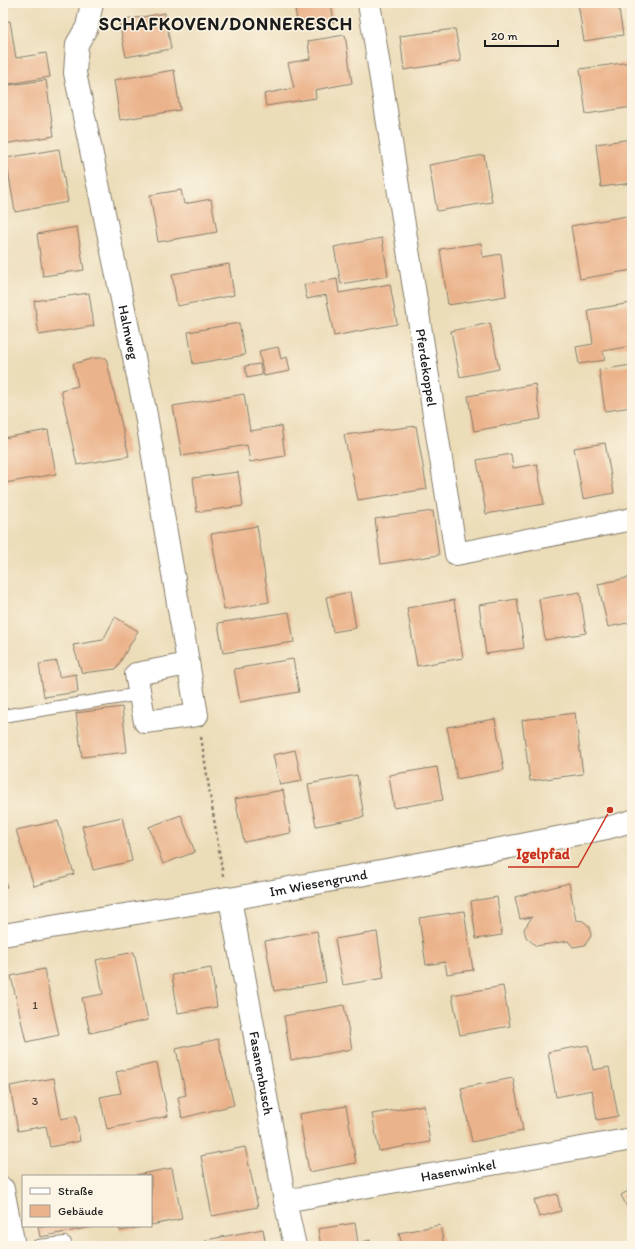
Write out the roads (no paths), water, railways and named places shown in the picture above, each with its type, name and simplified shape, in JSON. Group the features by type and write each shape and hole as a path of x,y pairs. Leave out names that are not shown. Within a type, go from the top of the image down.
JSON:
{"street":[{"name":"Halmweg","path":"92,3 87,27 77,44 75,73 146,415 197,715 145,722 140,694"},
{"name":"Pferdekoppel","path":"369,3 456,554 632,520"},
{"path":"140,694 136,674 188,664"},
{"name":"Im Wiesengrund","path":"3,936 228,899 516,846 607,828 632,821"},
{"name":"Fasanenbusch","path":"228,899 295,1246"},
{"name":"Hasenwinkel","path":"285,1200 632,1139"},
{"path":"3,1189 14,1246"}],"lane":[{"path":"3,716 140,694"},
{"path":"38,1246 65,1243"}],"place":[{"name":"Igelpfad","path":"610,810"}],"district":[{"name":"SCHAFKOVEN/DONNERESCH","path":"226,24"}]}
